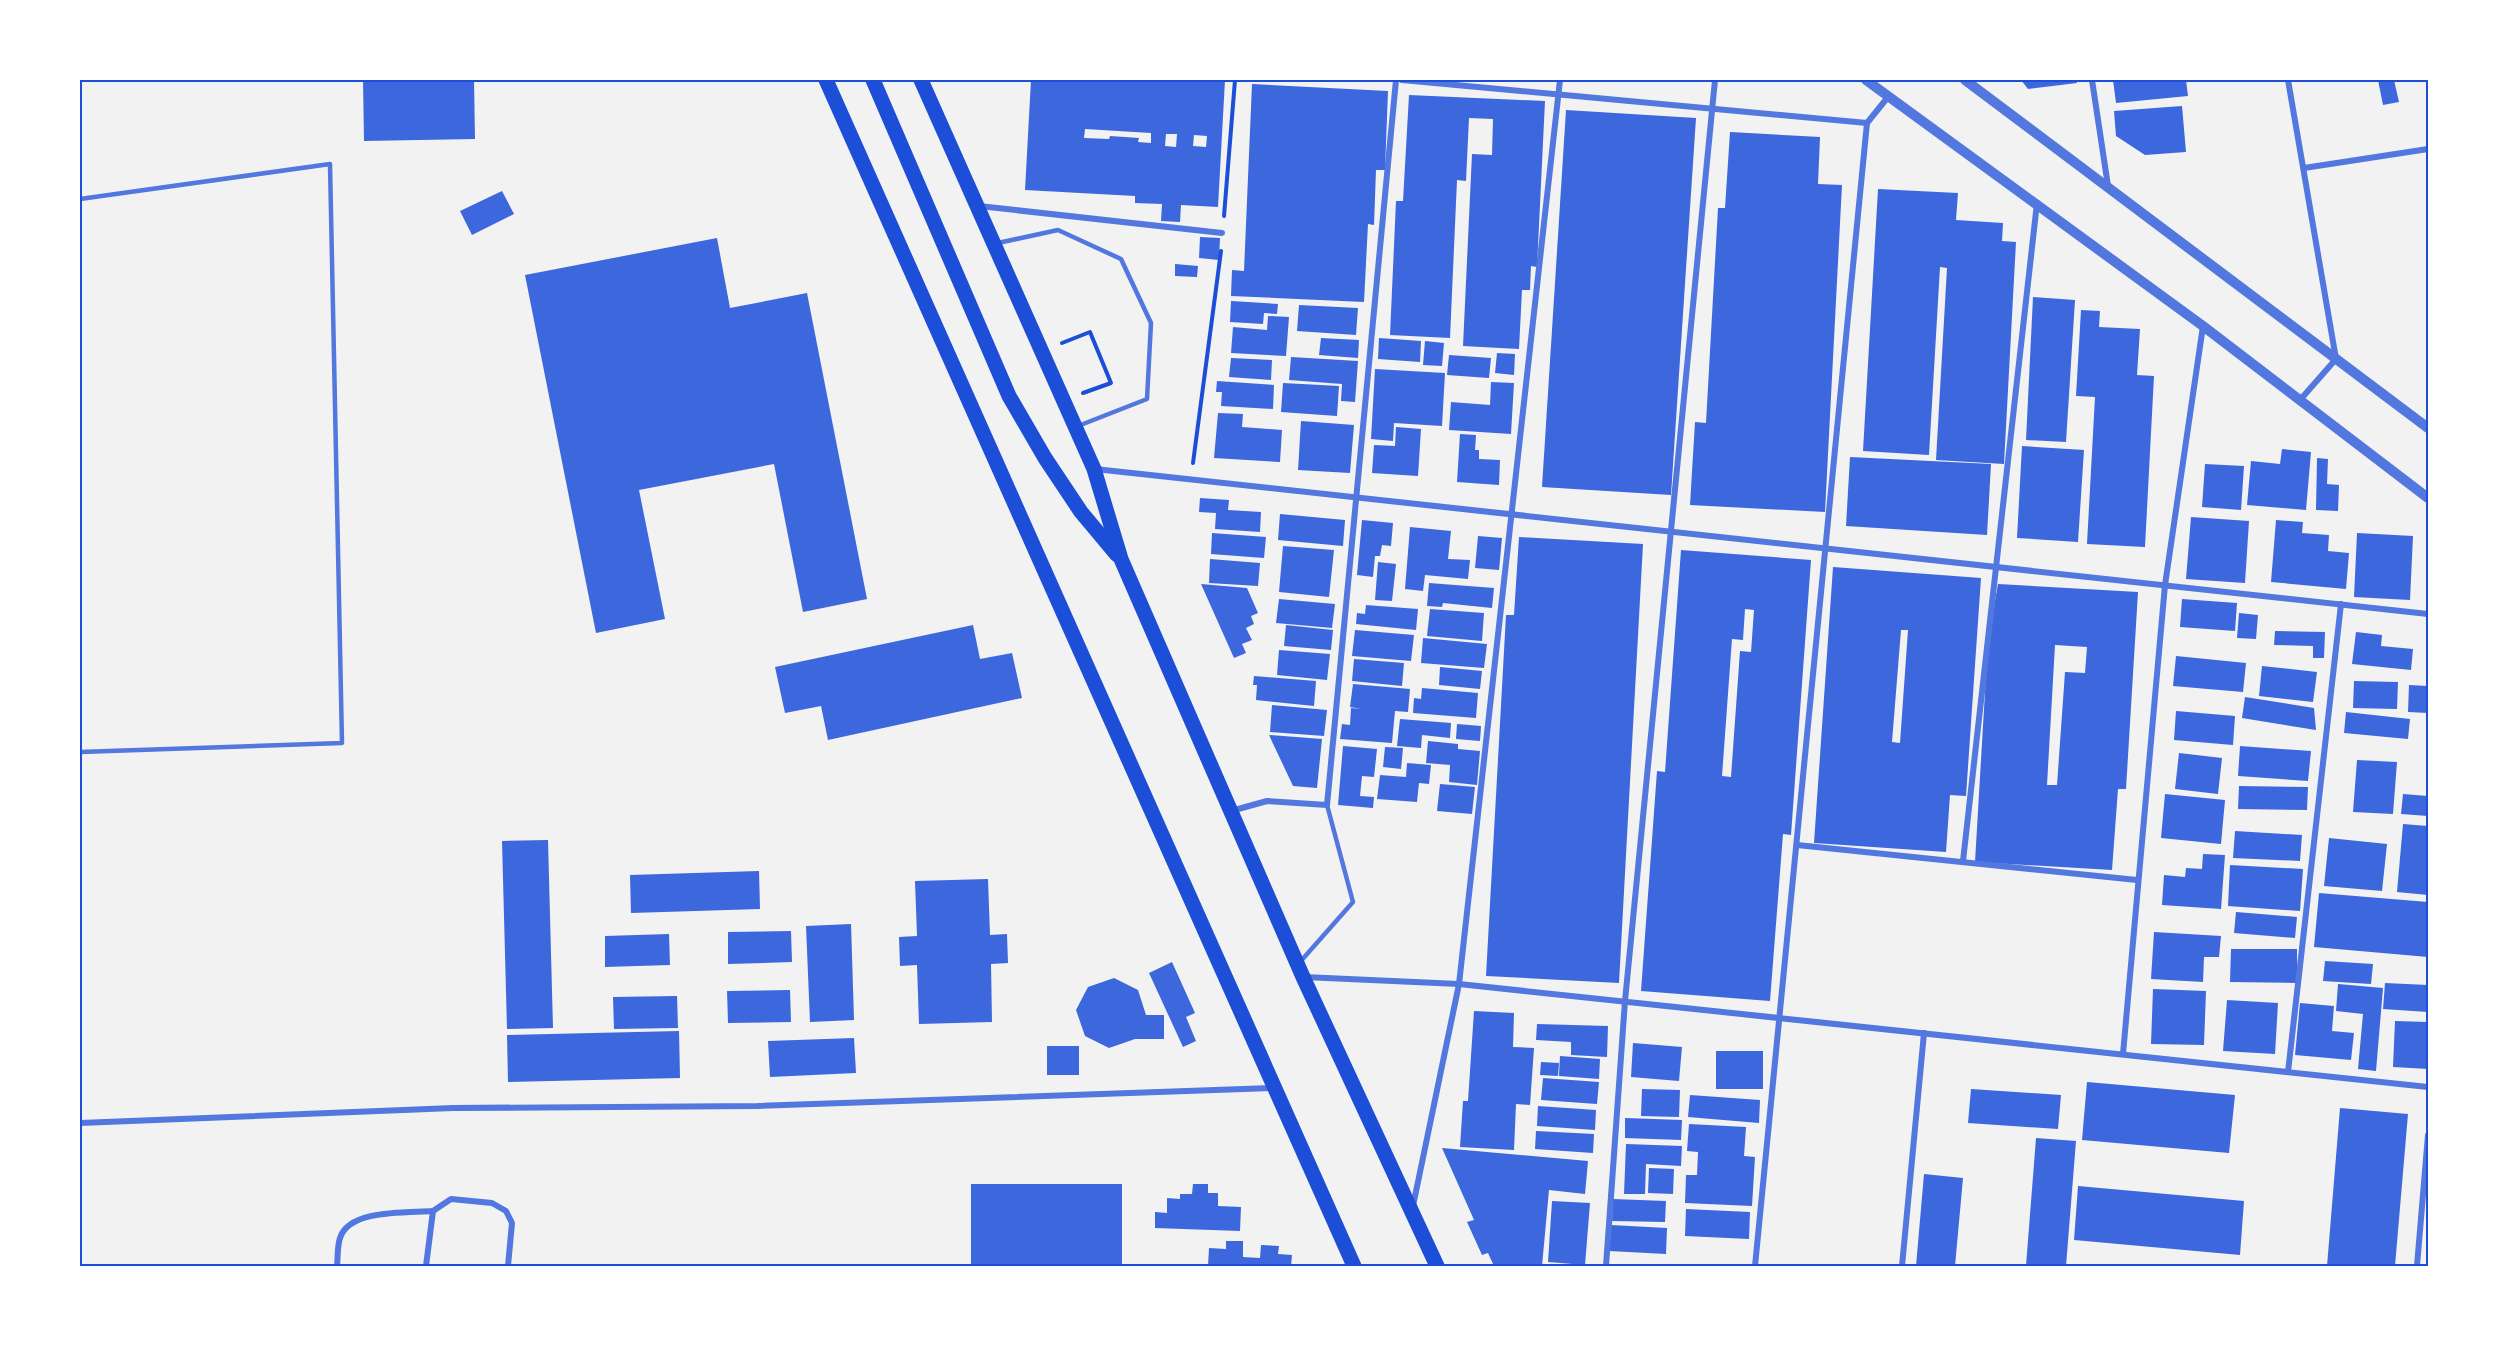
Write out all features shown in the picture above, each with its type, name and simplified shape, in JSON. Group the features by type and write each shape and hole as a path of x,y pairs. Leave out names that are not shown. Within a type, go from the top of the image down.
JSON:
{"main road":[{"path":"826,80 1354,1266"},
{"path":"873,80 1009,396 1080,512 1121,559"},
{"path":"921,80 1094,469 1121,559 1301,970 1437,1266"}],"street":[{"path":"1231,811 1267,801 1328,805 1396,80"},
{"path":"1402,80 1868,123"},
{"path":"1412,1209 1459,984 1560,80"},
{"path":"1606,1266 1625,1001 1715,80"},
{"path":"1866,80 2203,326 2428,498"},
{"path":"1965,80 2428,428"},
{"path":"2092,80 2108,188"},
{"path":"2289,80 2336,359"},
{"path":"1755,1266 1868,123 1888,97"},
{"path":"2304,168 2428,149"},
{"path":"1963,861 2037,203"},
{"path":"975,205 1222,232"},
{"path":"2122,1054 2165,585 2203,326"},
{"path":"2300,400 2336,359"},
{"path":"1094,469 2428,614"},
{"path":"2288,1072 2341,604"},
{"path":"1797,845 2137,880"},
{"path":"1301,970 1625,1001 2428,1087"},
{"path":"1902,1266 1924,1033"},
{"path":"80,1123 453,1108 757,1106 1276,1088"},
{"path":"2416,1266 2428,1135"},
{"path":"337,1266 339,1239 346,1227 360,1218 433,1211 451,1199 492,1203 506,1211 512,1222 508,1266"},
{"path":"426,1266 433,1211"}],"lane":[{"path":"80,199 330,164 342,743 80,752"},
{"path":"995,244 1058,231 1121,259 1151,323 1147,399 1076,428"},
{"path":"1301,970 1353,902 1328,805"}],"path":[{"path":"1191,480 1219,280 1235,80"},
{"path":"1042,350 1090,332 1111,382"}],"building":[{"path":"363,80 474,80 475,139 364,141"},
{"path":"1031,80 1225,80 1218,207 1181,205 1180,222 1161,221 1162,204 1135,203 1135,196 1025,190","holes":["1085,129 1151,133 1151,143 1138,142 1139,138 1110,136 1109,139 1084,138","1166,134 1177,134 1176,147 1165,146","1194,135 1207,136 1206,147 1193,146"]},
{"path":"2021,80 2076,80 2077,83 2028,89"},
{"path":"2113,80 2186,80 2188,96 2116,103"},
{"path":"2378,80 2394,80 2399,102 2383,105"},
{"path":"1252,84 1388,91 1385,170 1376,170 1374,225 1368,224 1364,302 1231,296 1232,270 1244,271"},
{"path":"1409,95 1545,101 1537,267 1531,266 1530,290 1522,290 1519,349 1463,346 1472,154 1492,155 1493,119 1469,118 1466,181 1457,180 1450,338 1390,335 1396,201 1403,201"},
{"path":"2182,106 2186,152 2145,155 2116,136 2114,111"},
{"path":"1566,110 1696,118 1671,495 1542,487"},
{"path":"1730,132 1820,137 1818,184 1842,185 1825,512 1690,505 1695,422 1706,423 1718,208 1725,208"},
{"path":"1878,189 1958,193 1956,220 2003,223 2002,241 2016,242 2004,464 1936,460 1947,268 1940,267 1929,455 1863,451"},
{"path":"502,191 514,214 472,235 460,211"},
{"path":"1200,237 1220,238 1219,260 1199,258"},
{"path":"717,238 730,308 807,293 867,599 803,612 774,464 639,490 665,619 596,633 525,275"},
{"path":"1175,264 1198,266 1197,277 1175,276"},
{"path":"2033,297 2075,300 2066,442 2026,440"},
{"path":"1231,301 1278,304 1277,314 1264,313 1263,324 1230,322"},
{"path":"1299,305 1358,308 1356,335 1297,331"},
{"path":"2081,310 2100,311 2099,327 2140,329 2137,375 2154,376 2145,547 2087,544 2095,397 2076,396"},
{"path":"1268,316 1289,317 1286,356 1231,353 1233,327 1267,330"},
{"path":"1321,338 1359,340 1358,358 1319,355"},
{"path":"1379,338 1421,341 1420,362 1378,359"},
{"path":"1425,341 1444,343 1442,366 1423,365"},
{"path":"1497,353 1515,354 1514,375 1495,373"},
{"path":"1449,355 1491,358 1489,378 1447,375"},
{"path":"1291,357 1358,361 1355,402 1341,401 1342,384 1289,380"},
{"path":"1231,358 1272,360 1271,380 1229,377"},
{"path":"1375,369 1445,373 1442,426 1394,423 1393,441 1371,439"},
{"path":"1217,381 1274,385 1273,409 1221,406 1222,392 1216,392"},
{"path":"1491,382 1514,383 1511,434 1449,430 1451,402 1490,405"},
{"path":"1283,383 1339,386 1337,416 1281,412"},
{"path":"1218,413 1243,414 1242,427 1282,430 1280,462 1214,458"},
{"path":"1301,421 1354,425 1350,473 1298,470"},
{"path":"1396,427 1421,429 1418,476 1372,473 1374,445 1395,446"},
{"path":"1460,434 1476,435 1475,450 1479,450 1479,459 1500,460 1499,485 1457,482"},
{"path":"2022,446 2084,450 2078,542 2017,538"},
{"path":"2282,449 2311,452 2306,510 2247,505 2251,461 2280,464"},
{"path":"1850,457 1991,464 1987,535 1846,526"},
{"path":"2317,458 2328,459 2327,484 2339,485 2338,511 2316,510"},
{"path":"2205,464 2244,466 2241,510 2202,507"},
{"path":"1200,498 1229,500 1228,510 1261,512 1260,532 1215,529 1216,513 1199,512"},
{"path":"1280,514 1345,520 1343,546 1278,540"},
{"path":"2191,517 2249,521 2245,583 2186,579"},
{"path":"1362,520 1393,523 1391,546 1382,545 1380,556 1375,556 1373,577 1357,575"},
{"path":"2276,520 2303,522 2302,533 2329,535 2328,551 2349,553 2346,589 2271,582"},
{"path":"1410,527 1451,531 1448,559 1470,560 1468,579 1425,575 1423,591 1405,589"},
{"path":"1212,533 1266,537 1264,558 1211,554"},
{"path":"2357,533 2413,536 2410,600 2354,597"},
{"path":"1478,536 1502,538 1499,570 1475,568"},
{"path":"1519,537 1643,544 1619,983 1486,976 1506,615 1514,615"},
{"path":"1283,546 1334,550 1329,597 1279,592"},
{"path":"1681,550 1811,560 1791,835 1783,834 1770,1001 1641,991 1657,771 1665,772","holes":["1745,609 1754,610 1751,652 1740,651 1731,777 1722,776 1732,639 1743,640"]},
{"path":"1210,559 1260,563 1258,586 1209,583"},
{"path":"1378,562 1396,564 1392,601 1375,600"},
{"path":"1833,567 1981,578 1966,796 1950,795 1946,852 1814,843","holes":["1901,630 1908,630 1900,743 1892,742"]},
{"path":"1429,583 1494,588 1492,608 1443,603 1442,607 1427,606"},
{"path":"1201,584 1247,588 1258,613 1251,616 1254,624 1246,628 1252,640 1242,644 1246,653 1234,658"},
{"path":"1998,584 2138,592 2126,789 2118,789 2112,870 1975,862 1988,641","holes":["2055,645 2087,647 2085,673 2065,672 2057,785 2047,785"]},
{"path":"1279,599 1335,604 1332,628 1276,623"},
{"path":"2182,599 2237,603 2235,631 2180,627"},
{"path":"1366,605 1418,609 1416,630 1356,624 1357,613 1365,614"},
{"path":"1430,609 1484,613 1482,641 1427,636"},
{"path":"2239,613 2258,615 2256,639 2237,638"},
{"path":"973,625 980,659 1012,653 1022,698 828,740 821,706 785,713 775,667"},
{"path":"1286,625 1333,630 1331,650 1284,646"},
{"path":"1355,630 1414,635 1411,661 1352,656"},
{"path":"2275,631 2325,632 2324,658 2313,658 2313,646 2274,645"},
{"path":"2356,632 2382,635 2381,646 2413,649 2411,670 2352,664"},
{"path":"1423,638 1487,644 1484,668 1421,663"},
{"path":"1279,650 1330,654 1327,680 1277,675"},
{"path":"2176,656 2246,663 2243,692 2173,686"},
{"path":"1354,659 1404,663 1402,686 1352,681"},
{"path":"2262,666 2317,672 2313,702 2259,696"},
{"path":"1440,667 1482,671 1480,689 1439,685"},
{"path":"1254,676 1316,681 1314,706 1256,700 1257,685 1253,685"},
{"path":"2354,681 2398,682 2397,709 2353,708"},
{"path":"1353,684 1410,689 1408,712 1395,711 1392,743 1340,739 1342,724 1350,725 1351,708 1361,709 1350,707"},
{"path":"2409,685 2428,686 2428,713 2408,712"},
{"path":"1422,688 1478,693 1476,718 1413,713 1414,698 1421,699"},
{"path":"2245,697 2314,708 2316,730 2242,718"},
{"path":"1272,705 1327,710 1324,736 1270,732"},
{"path":"2176,711 2235,716 2233,745 2174,740"},
{"path":"2346,712 2410,719 2408,739 2344,733"},
{"path":"1400,719 1451,723 1450,738 1422,735 1421,748 1397,746"},
{"path":"1457,724 1481,726 1480,741 1456,739"},
{"path":"1269,735 1322,739 1317,788 1293,786"},
{"path":"1428,741 1458,744 1458,749 1480,751 1477,785 1449,782 1450,765 1426,763"},
{"path":"1343,746 1377,749 1374,777 1362,776 1360,796 1374,797 1373,808 1338,805"},
{"path":"2240,746 2311,751 2308,781 2238,776"},
{"path":"1385,747 1403,748 1401,769 1383,767"},
{"path":"2179,753 2222,758 2218,794 2175,789"},
{"path":"2357,760 2397,762 2393,814 2353,812"},
{"path":"1407,763 1431,765 1429,784 1419,783 1417,802 1377,799 1380,775 1406,777"},
{"path":"1440,784 1475,787 1472,814 1437,811"},
{"path":"2239,786 2308,787 2307,810 2238,809"},
{"path":"2165,794 2225,800 2221,844 2161,838"},
{"path":"2403,794 2428,796 2428,816 2401,814"},
{"path":"2403,824 2428,826 2428,895 2397,892"},
{"path":"2235,831 2302,835 2300,861 2233,858"},
{"path":"2329,838 2387,844 2382,891 2324,886"},
{"path":"548,840 553,1028 507,1029 502,841"},
{"path":"2203,854 2225,855 2221,909 2162,905 2164,875 2185,877 2186,868 2202,869"},
{"path":"2230,865 2303,869 2300,911 2228,906"},
{"path":"759,871 760,909 631,913 630,875"},
{"path":"988,879 990,935 1007,934 1008,963 991,964 992,1022 919,1024 917,965 900,966 899,937 917,936 915,881"},
{"path":"2319,893 2428,902 2428,957 2314,947"},
{"path":"2236,912 2297,917 2295,938 2234,933"},
{"path":"851,924 854,1020 810,1022 806,926"},
{"path":"791,931 792,962 728,964 728,932"},
{"path":"2154,932 2221,936 2219,957 2204,957 2203,982 2151,979"},
{"path":"669,934 670,965 605,967 605,936"},
{"path":"2231,949 2297,949 2297,983 2230,982"},
{"path":"2325,961 2373,964 2371,984 2323,981"},
{"path":"1172,962 1195,1013 1186,1017 1196,1041 1183,1047 1149,973"},
{"path":"1114,978 1138,990 1146,1015 1164,1015 1164,1039 1135,1039 1109,1048 1085,1036 1076,1010 1088,987"},
{"path":"2385,983 2428,985 2428,1012 2383,1009"},
{"path":"2338,984 2383,988 2376,1071 2358,1069 2363,1014 2336,1011"},
{"path":"2153,989 2206,991 2204,1045 2151,1044"},
{"path":"790,990 791,1022 728,1023 727,991"},
{"path":"677,996 678,1028 614,1029 613,997"},
{"path":"2227,1000 2278,1003 2275,1054 2223,1051"},
{"path":"2300,1003 2334,1006 2332,1031 2354,1033 2351,1060 2295,1055"},
{"path":"1474,1011 1514,1013 1513,1047 1534,1048 1530,1105 1516,1104 1514,1150 1460,1147 1463,1101 1468,1101"},
{"path":"2395,1021 2428,1022 2428,1069 2393,1067"},
{"path":"1537,1024 1608,1026 1607,1057 1571,1055 1571,1042 1536,1040"},
{"path":"679,1031 680,1078 508,1082 507,1035"},
{"path":"854,1038 856,1073 770,1077 768,1041"},
{"path":"1633,1043 1682,1047 1679,1081 1631,1077"},
{"path":"1047,1046 1079,1046 1079,1075 1047,1075"},
{"path":"1716,1051 1763,1051 1763,1089 1716,1089"},
{"path":"1560,1056 1600,1059 1599,1079 1559,1076"},
{"path":"1541,1062 1559,1063 1558,1076 1540,1075"},
{"path":"1543,1078 1599,1082 1597,1104 1541,1100"},
{"path":"2087,1082 2235,1095 2229,1153 2082,1140"},
{"path":"1642,1089 1680,1090 1679,1117 1641,1116"},
{"path":"1971,1089 2061,1095 2058,1129 1968,1123"},
{"path":"1690,1095 1760,1100 1759,1123 1688,1117"},
{"path":"1538,1106 1596,1110 1595,1130 1537,1126"},
{"path":"2340,1108 2408,1114 2395,1266 2327,1266"},
{"path":"1625,1118 1682,1120 1681,1140 1625,1138"},
{"path":"1689,1124 1746,1127 1744,1156 1755,1157 1752,1206 1685,1203 1686,1175 1697,1175 1698,1152 1687,1151"},
{"path":"1536,1131 1594,1134 1593,1153 1535,1149"},
{"path":"2036,1138 2076,1141 2066,1266 2026,1266"},
{"path":"1626,1144 1682,1146 1681,1166 1646,1164 1645,1194 1624,1194"},
{"path":"1442,1148 1588,1161 1585,1194 1549,1190 1542,1266 1494,1266 1488,1253 1482,1255 1467,1222 1474,1220"},
{"path":"1649,1168 1674,1169 1673,1194 1648,1193"},
{"path":"1924,1174 1963,1178 1955,1266 1916,1266"},
{"path":"971,1184 1122,1184 1122,1266 971,1266"},
{"path":"1193,1184 1208,1184 1208,1193 1218,1193 1218,1206 1241,1207 1240,1231 1155,1228 1155,1212 1167,1213 1167,1198 1180,1199 1180,1194 1192,1194"},
{"path":"2078,1186 2244,1201 2240,1255 2074,1240"},
{"path":"1613,1199 1666,1201 1665,1222 1612,1221"},
{"path":"1552,1201 1590,1203 1585,1265 1548,1262"},
{"path":"1686,1209 1750,1212 1749,1239 1685,1236"},
{"path":"1611,1225 1667,1228 1666,1254 1609,1251"},
{"path":"1226,1241 1243,1241 1243,1257 1260,1258 1261,1245 1279,1246 1278,1254 1292,1255 1291,1266 1208,1266 1209,1248 1226,1249"}]}
